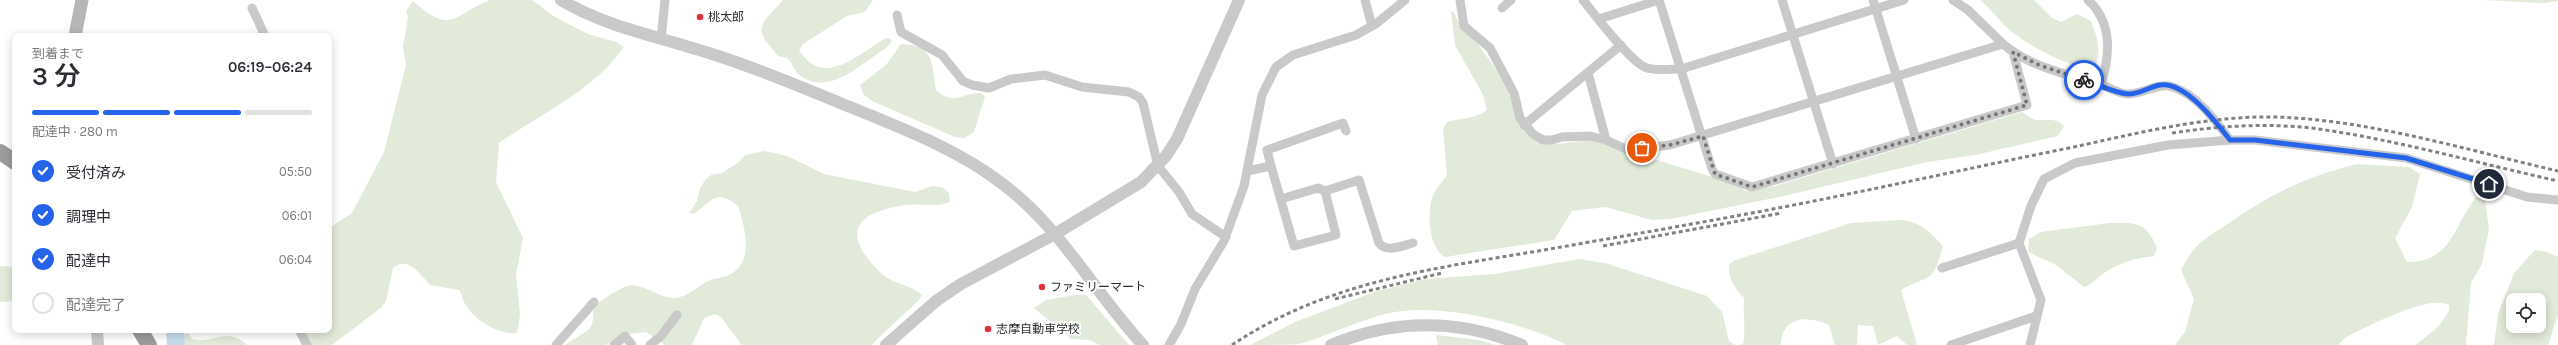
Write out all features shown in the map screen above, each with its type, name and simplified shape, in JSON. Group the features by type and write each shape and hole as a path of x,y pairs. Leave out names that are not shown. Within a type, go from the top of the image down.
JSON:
{"highway":[{"path":"0,152 12,160"},
{"path":"142,333 149,345"}],"main road":[{"path":"75,33 82,0"}],"street":[{"path":"561,0 608,23 661,40 712,53 900,127 975,165 1005,185 1055,234 1122,321 1144,345"},
{"path":"661,40 665,0"},
{"path":"886,345 936,301 961,284 1055,234 1129,190 1158,166 1170,150 1188,117 1239,0"},
{"path":"1365,0 1372,26"},
{"path":"1169,345 1181,324 1195,289 1226,237 1244,186 1262,95 1276,67 1293,56 1356,35 1372,26 1405,0"},
{"path":"1460,0 1464,26 1490,48 1514,93 1520,118 1524,125 1533,134 1543,140 1590,136 1606,140 1628,150 1670,145 1703,136 1813,101 2003,44"},
{"path":"1502,8 1511,0"},
{"path":"1583,0 1621,45 1634,59 1646,68 1681,69 1792,34 1875,4 1904,0"},
{"path":"1599,19 1659,0 1715,174 1752,187 2027,105 2013,52"},
{"path":"1782,0 1833,164"},
{"path":"1953,0 1968,10 2013,52 2039,65 2127,94 2146,91 2160,85 2177,88 2204,109 2230,140"},
{"path":"2088,0 2100,15 2108,38 2107,64 2101,85"},
{"path":"1875,4 1916,139"},
{"path":"252,8 264,33"},
{"path":"897,14 901,32 942,55 963,81 972,85 989,88 1018,78 1045,75 1082,87 1129,92 1139,97 1143,104 1158,166 1179,192 1192,214 1226,237"},
{"path":"1524,125 1621,45"},
{"path":"1588,73 1606,140"},
{"path":"1325,191 1336,235 1294,246 1267,150 1343,123 1346,131"},
{"path":"2030,345 2041,300 2019,243 2037,192 2044,179 2058,170 2075,163 2168,145 2230,140 2255,140 2406,158 2527,197 2558,200"},
{"path":"1247,171 1271,166"},
{"path":"1281,199 1318,188 1325,191 1359,180 1379,243 1383,248 1388,249 1413,243"},
{"path":"1942,268 2019,243"},
{"path":"556,345 594,302"},
{"path":"650,345 661,336 677,315"},
{"path":"1951,345 2036,316"},
{"path":"1331,345 1381,330 1425,325 1479,330 1522,345"},
{"path":"97,333 98,345"},
{"path":"301,333 307,345"},
{"path":"614,345 625,336 632,345"}],"green space":[{"path":"490,0 532,0 555,17 588,34 616,42 624,47 611,63 582,89 499,143 496,182 523,238 516,274 520,315 517,333 494,329 486,325 468,308 459,290 430,285 414,268 404,264 393,268 386,301 382,307 332,345 311,345 305,333 332,333 332,226 352,213 384,152 406,65 403,47 408,18 406,11 413,1 426,12 436,18 444,20 452,19"},
{"path":"783,0 873,0 865,12 847,16 803,44 799,50 809,62 819,67 830,68 842,65 886,38 891,39 891,43 885,49 845,75 834,80 813,82 799,75 787,58 778,56 765,40 761,30 764,21"},
{"path":"1980,0 2034,0 2052,18 2061,22 2077,14 2091,21 2098,44 2098,56 2095,67 2084,67 2060,60 2036,48 2014,34"},
{"path":"2484,0 2558,0 2558,1 2544,3"},
{"path":"1453,11 1463,31 1475,40 1505,82 1516,113 1542,143 1560,144 1592,140 1738,185 1745,191 1775,186 2022,112 2030,118 2036,120 2055,120 2064,126 2058,136 1975,155 1927,162 1784,196 1670,219 1652,220 1606,207 1572,211 1554,240 1445,257 1435,246 1429,218 1431,200 1437,188 1447,175 1443,129 1447,122 1473,117 1487,110 1483,95 1455,45 1451,12"},
{"path":"901,44 912,45 921,48 926,52 932,64 936,90 942,95 958,98 981,93 985,97 974,132 964,138 955,137 872,101 863,94 860,85 886,65"},
{"path":"765,151 787,156 824,174 915,192 932,186 942,187 949,193 950,202 939,205 905,205 887,209 873,214 863,220 858,228 857,238 861,248 869,260 887,278 918,291 922,295 919,300 871,345 744,345 741,344 721,317 715,314 704,318 692,345 665,345 646,332 620,335 606,345 565,345 590,328 594,307 596,305 624,287 633,285 638,286 662,296 678,298 687,295 706,282 729,275 737,269 742,262 746,244 738,206 730,200 723,197 718,197 693,214 689,213 697,201 700,188 706,179 711,175 722,173 739,162 745,155"},
{"path":"2357,164 2409,167 2420,174 2412,207 2395,238 2407,262 2422,260 2434,256 2443,249 2450,241 2468,208 2476,197 2485,200 2489,229 2482,264 2471,283 2466,345 2416,345 2439,326 2449,311 2449,305 2439,303 2427,304 2398,313 2346,337 2338,345 2175,345 2185,332 2194,299 2181,270 2186,260 2202,241 2277,193 2323,174"},
{"path":"1899,220 1913,222 1924,228 1943,246 1933,273 1929,277 1901,290 1917,345 1907,345 1897,336 1878,345 1873,326 1858,325 1857,345 1835,345 1829,325 1804,319 1791,323 1786,328 1782,335 1781,345 1739,345 1743,344 1744,338 1744,298 1735,287 1731,279 1729,265 1733,261 1851,223"},
{"path":"2110,223 2127,223 2139,225 2144,228 2153,239 2157,248 2154,256 2141,258 2116,266 2084,287 2056,265 2028,252 2029,239 2041,232"},
{"path":"2535,250 2547,252 2558,257 2558,315 2548,345 2494,345 2498,314 2506,294 2506,333 2546,333 2546,293 2506,293 2514,273"},
{"path":"1579,259 1605,263 1707,296 1722,312 1729,341 1735,345 1567,345 1527,329 1503,322 1453,312 1428,310 1385,314 1299,344 1250,345 1295,322 1374,292 1426,279 1495,274"},
{"path":"0,266 12,267 12,301 0,302"},
{"path":"1075,295 1086,295 1129,345 1099,345 1090,340 1071,339 1034,308 1046,300"},
{"path":"186,333 188,333 192,339 201,340 227,336 240,339 247,345 185,345 184,337"},
{"path":"1436,335 1479,340 1496,345 1438,345"}],"waterway":[{"path":"175,333 176,345"}],"railway":[{"path":"1232,345 1269,323 1307,305 1346,291 1385,280 1467,263 1786,207 2141,132 2187,124 2233,118 2256,117 2293,118 2331,122 2369,127 2408,135 2558,171"},
{"path":"2172,133 2242,126 2294,126 2311,128 2373,138 2558,181"},
{"path":"1603,246 1782,213"},
{"path":"1335,299 1442,273"}],"way so far":[{"path":"1642,148 1670,145 1703,136 1712,169 1715,174 1752,187 2027,105 2013,60 2013,52 2025,60 2084,80"}],"place":[{"name":"桃太郎","path":"700,17"},
{"name":"ファミリーマート","path":"1042,287"},
{"name":"志摩自動車学校","path":"988,329"}],"route":[{"path":"2084,80 2127,94 2146,91 2160,85 2177,88 2204,109 2230,140 2255,140 2406,158 2489,184"}]}
